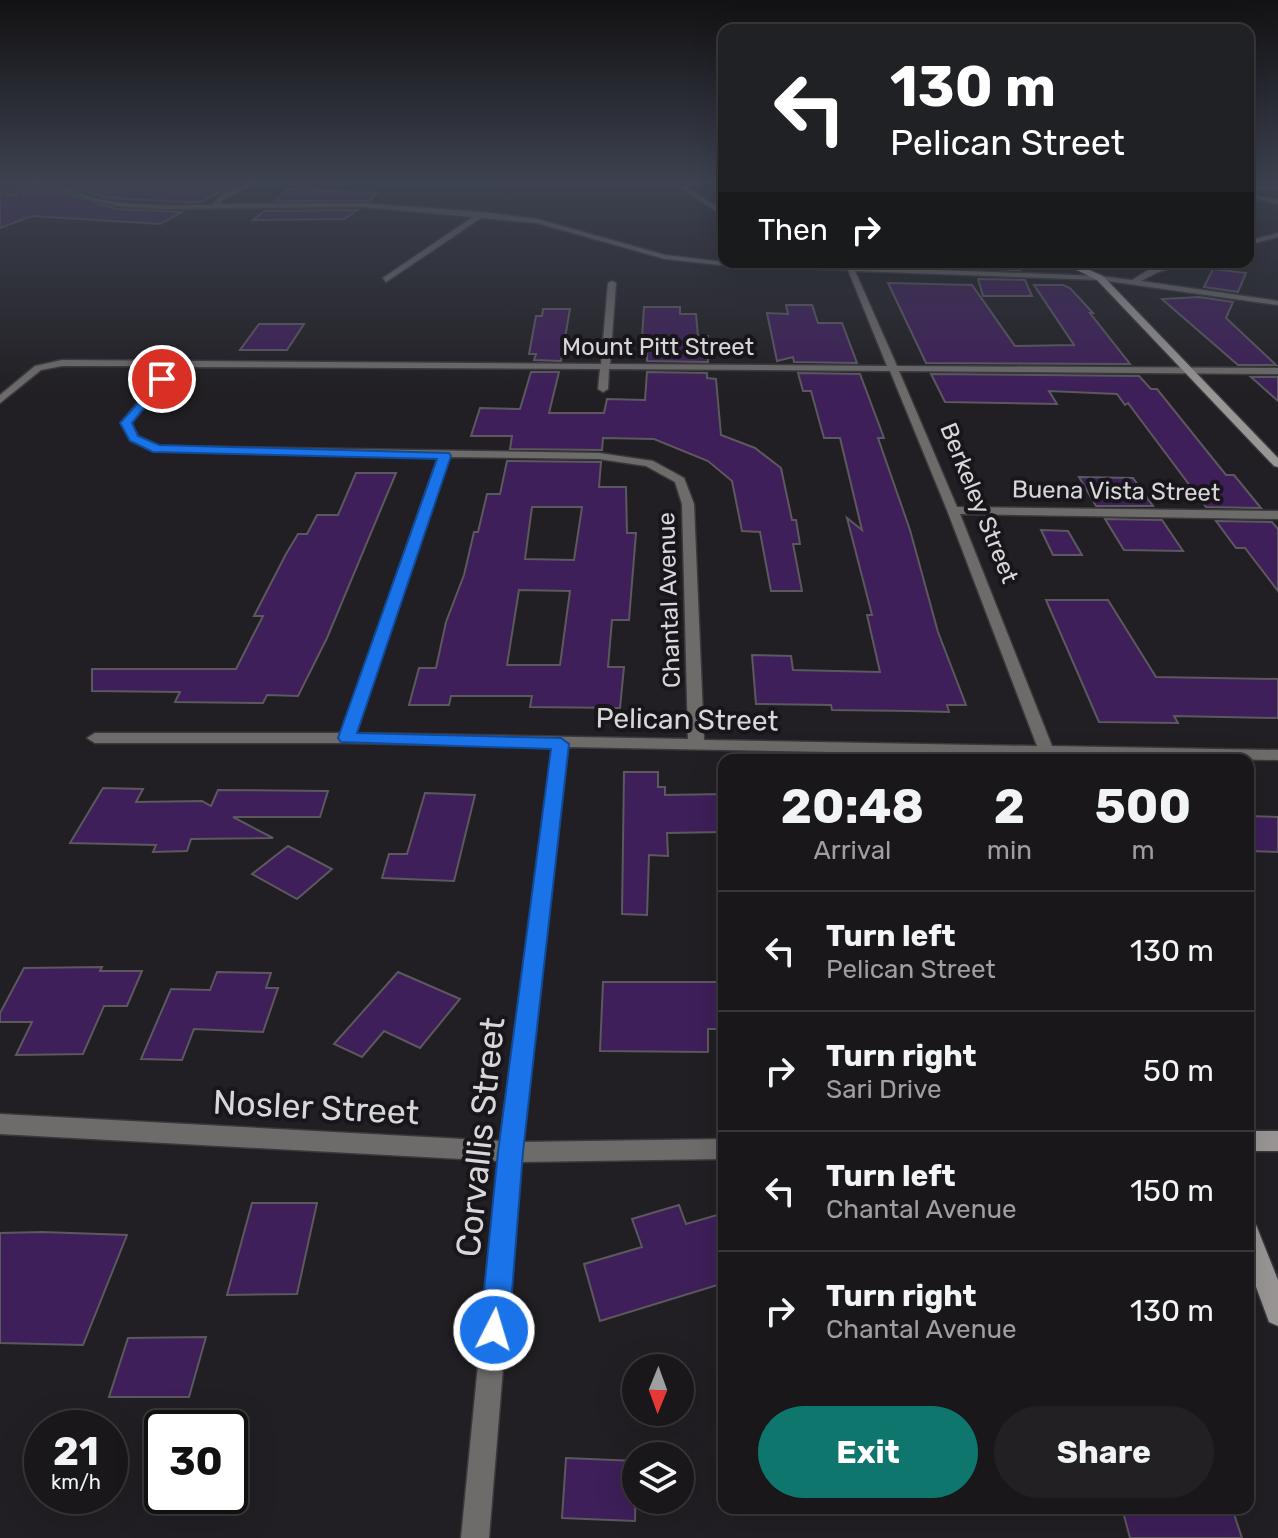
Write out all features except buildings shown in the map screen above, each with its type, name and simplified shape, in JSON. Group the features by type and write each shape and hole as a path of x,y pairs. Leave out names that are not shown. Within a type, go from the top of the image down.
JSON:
{"street":[{"path":"386,280 427,252"},
{"path":"641,252 665,257 718,260"},
{"path":"836,268 1100,278 1278,303"},
{"path":"1078,268 1100,278 1278,464"},
{"path":"1135,282 1163,268"},
{"name":"Berkeley Street","path":"851,269 953,510 1048,754"},
{"path":"603,389 612,283"},
{"name":"Mount Pitt Street","path":"0,400 38,368 62,363 1278,371"},
{"name":"Chantal Avenue","path":"175,364 126,423 134,438 157,449 444,456 599,456 649,463 680,480 688,504 696,744"},
{"path":"347,738 444,456"},
{"name":"Buena Vista Street","path":"953,510 1278,515"},
{"name":"Pelican Street","path":"95,738 347,738 696,744 990,754"},
{"name":"Corvallis Street","path":"475,1538 510,1152 561,744"},
{"name":"Pelican Street","path":"1254,755 1278,755"},
{"name":"Nosler Street","path":"0,1124 510,1152 718,1149"},
{"path":"1254,1141 1278,1141"},
{"path":"1254,1249 1278,1313"}],"route":[{"path":"162,379 126,423 134,438 157,449 444,456 347,738 561,744 510,1152 494,1330"}]}
